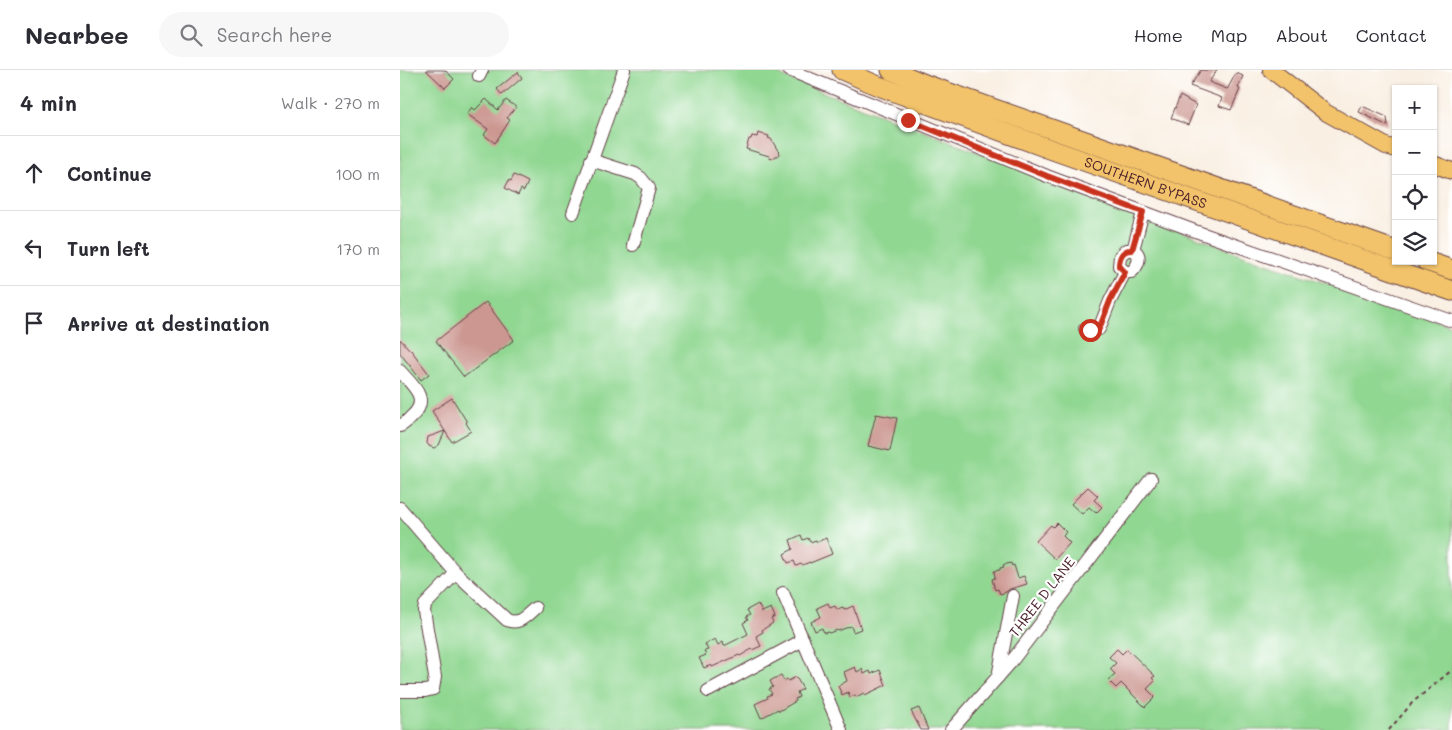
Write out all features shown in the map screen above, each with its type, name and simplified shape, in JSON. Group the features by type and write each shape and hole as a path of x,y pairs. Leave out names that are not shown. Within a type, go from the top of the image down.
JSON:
{"highway":[{"name":"SOUTHERN BYPASS","path":"842,70 876,85 1047,148 1452,291"},
{"name":"SOUTHERN BYPASS","path":"891,70 927,85 1392,250"},
{"path":"1437,265 1452,270"}],"main road":[{"path":"1271,70 1325,112 1392,148"},
{"path":"1437,165 1452,171"}],"street":[{"path":"573,213 624,70"},
{"path":"789,70 1038,172 1143,212 1452,321"},
{"path":"592,160 634,174 649,188 633,245"},
{"path":"1085,329 1099,329 1110,301 1125,272 1119,266 1119,261 1123,252 1132,250 1143,212"},
{"path":"400,371 419,394 421,403 418,411 400,426"},
{"name":"THREE D LANE","path":"951,730 998,677 1151,479"},
{"path":"400,508 456,572 507,620 512,622 520,620 535,608"},
{"path":"400,691 425,691 433,689 436,678 424,611 425,605 456,572"},
{"path":"783,593 841,730"},
{"path":"998,677 1013,596"},
{"path":"708,691 803,640"}],"path":[{"path":"1389,730 1414,702 1452,670"}],"green space":[{"path":"400,70 772,70 784,77 1237,253 1452,326 1452,730 400,730"}],"building":[{"path":"426,70 445,70 454,79 445,88"},
{"path":"1201,70 1217,70 1209,82 1227,89 1236,73 1243,76 1231,110 1219,106 1222,98 1190,86"},
{"path":"518,72 522,78 502,95 497,89"},
{"path":"1180,96 1196,105 1188,125 1171,118"},
{"path":"486,99 498,110 506,100 516,107 507,118 510,120 495,143 484,135 488,129 467,114 472,107 475,110"},
{"path":"1362,106 1387,117 1388,126 1359,112"},
{"path":"758,133 769,136 768,138 771,139 780,154 771,159 769,156 746,149 749,139 752,136 757,137"},
{"path":"514,175 528,182 524,191 521,189 518,195 505,188"},
{"path":"486,302 514,340 464,377 436,341"},
{"path":"400,339 429,374 421,380 400,353"},
{"path":"452,398 471,431 452,442 432,411"},
{"path":"876,414 897,418 890,451 868,446"},
{"path":"445,431 439,445 434,448 429,446 427,443 428,437"},
{"path":"1088,487 1098,496 1094,500 1102,507 1096,513 1089,507 1082,514 1071,504"},
{"path":"1057,523 1066,532 1063,536 1070,543 1055,559 1036,541 1051,525 1053,527"},
{"path":"801,535 803,540 808,538 810,542 816,540 817,542 826,538 832,554 802,565 796,566 794,561 788,563 784,554 793,549 790,540"},
{"path":"1011,563 1012,566 1014,565 1018,578 1024,576 1027,584 1000,594 998,589 995,590 992,579 995,578 994,571 1000,570 1000,568 1004,567 1003,565"},
{"path":"828,603 830,608 835,606 837,610 843,608 844,610 853,606 861,629 853,632 851,626 829,633 824,633 822,628 815,631 811,622 821,617 817,608"},
{"path":"758,604 762,612 771,608 775,617 771,619 773,623 756,636 761,646 712,667 711,665 704,668 699,658 706,655 704,651 708,650 705,644 715,639 718,645 723,642 724,646 748,634 743,623 748,620 746,617 750,615 747,610"},
{"path":"1117,649 1122,654 1127,649 1155,676 1152,678 1155,681 1147,689 1155,697 1145,707 1121,683 1116,688 1108,680 1115,674 1110,669 1116,663 1109,657"},
{"path":"855,667 857,672 862,669 864,674 870,671 871,674 880,670 886,685 865,695 864,693 856,697 855,695 850,697 848,692 842,695 838,686 847,681 844,672"},
{"path":"781,675 784,681 796,677 803,689 797,692 799,697 795,699 796,701 779,711 778,709 761,718 755,704 772,694 769,689 773,687 770,681"},
{"path":"919,708 928,730 921,730 911,711"}],"route":[{"path":"908,120 1143,212 1132,250 1126,250 1120,256 1119,266 1125,272 1110,301 1099,329 1090,330"}]}
